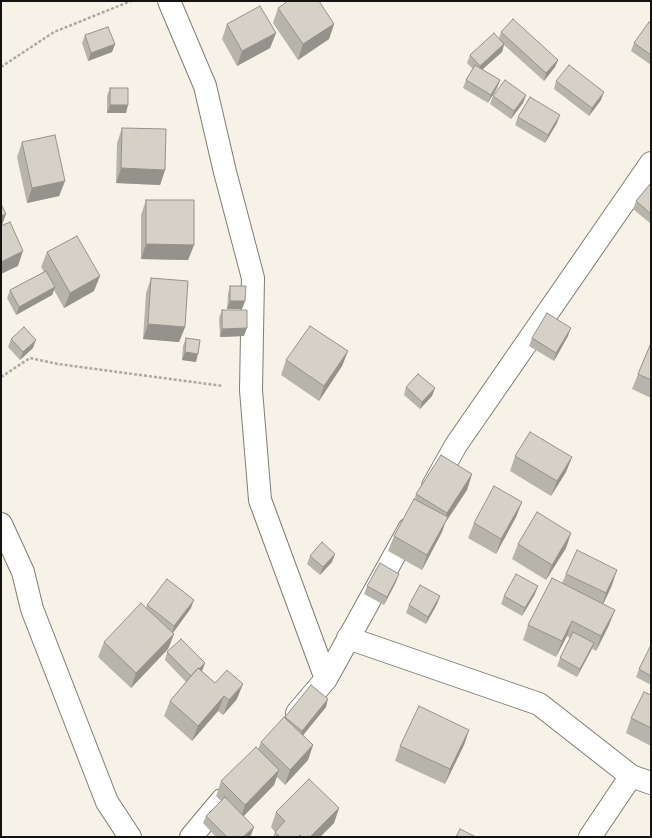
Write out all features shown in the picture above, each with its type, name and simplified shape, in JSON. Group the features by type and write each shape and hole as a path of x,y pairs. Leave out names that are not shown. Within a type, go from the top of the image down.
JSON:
{"street":[{"path":"169,1 205,86 225,172 253,278 251,390 260,500 326,679"},
{"path":"286,726 326,679 456,445 651,163"},
{"path":"1,524 22,572 32,609 107,802 130,837"},
{"path":"348,638 539,704 631,776 651,783"},
{"path":"590,837 631,776"},
{"path":"191,837 236,784"}],"path":[{"path":"1,67 54,32 132,1"},
{"path":"1,377 30,358 58,364 251,390"}],"building":[{"path":"288,1 319,1 334,24 303,44 278,8"},
{"path":"260,6 276,33 242,51 227,24"},
{"path":"513,19 558,60 546,73 501,32"},
{"path":"649,22 651,24 651,55 634,43"},
{"path":"108,27 115,44 91,53 85,35"},
{"path":"494,33 504,44 480,66 470,55"},
{"path":"475,65 500,80 491,95 466,80"},
{"path":"569,65 604,92 592,108 556,81"},
{"path":"505,80 526,95 514,111 493,96"},
{"path":"110,88 128,88 128,105 110,105"},
{"path":"530,97 560,115 548,135 518,117"},
{"path":"122,128 166,129 165,170 121,168"},
{"path":"55,135 65,181 32,188 22,142"},
{"path":"651,183 651,214 636,201"},
{"path":"146,200 194,200 194,245 146,244"},
{"path":"1,204 6,214 1,216"},
{"path":"10,222 23,251 1,262 1,226"},
{"path":"77,236 100,276 70,293 47,252"},
{"path":"46,271 55,287 19,307 10,290"},
{"path":"151,278 188,281 185,327 148,324"},
{"path":"230,286 246,286 245,301 230,301"},
{"path":"222,310 247,310 247,328 222,329"},
{"path":"547,313 571,328 556,353 532,338"},
{"path":"310,326 348,351 324,386 286,360"},
{"path":"24,327 36,340 23,352 11,339"},
{"path":"186,338 200,340 198,354 185,352"},
{"path":"651,343 651,380 638,374"},
{"path":"418,374 435,388 422,402 406,387"},
{"path":"530,432 572,457 557,481 515,456"},
{"path":"441,455 472,474 447,513 416,494"},
{"path":"494,486 522,502 501,539 474,523"},
{"path":"414,499 448,517 427,555 394,536"},
{"path":"537,512 571,533 552,565 518,544"},
{"path":"322,542 335,554 323,567 310,556"},
{"path":"577,550 617,570 606,593 566,574"},
{"path":"380,563 399,574 387,597 367,586"},
{"path":"516,574 538,586 525,608 504,596"},
{"path":"552,578 615,610 601,636 572,621 562,641 528,625"},
{"path":"167,579 194,600 174,626 147,605"},
{"path":"420,585 440,596 428,617 409,605"},
{"path":"141,603 174,634 136,673 104,642"},
{"path":"573,632 594,643 580,669 560,658"},
{"path":"181,639 205,663 191,676 167,652"},
{"path":"651,647 651,676 639,669"},
{"path":"198,668 215,683 227,670 243,684 229,700 224,696 198,726 170,701"},
{"path":"311,685 328,699 302,731 285,717"},
{"path":"644,692 651,695 651,728 631,718"},
{"path":"419,706 469,730 450,769 400,746"},
{"path":"284,717 313,745 290,770 261,742"},
{"path":"256,747 279,770 245,805 221,781"},
{"path":"309,779 339,808 310,837 302,837 300,835 298,837 280,837 275,832 285,821 276,812"},
{"path":"225,797 254,827 243,837 227,837 206,816"},
{"path":"460,829 476,837 456,837"}]}
